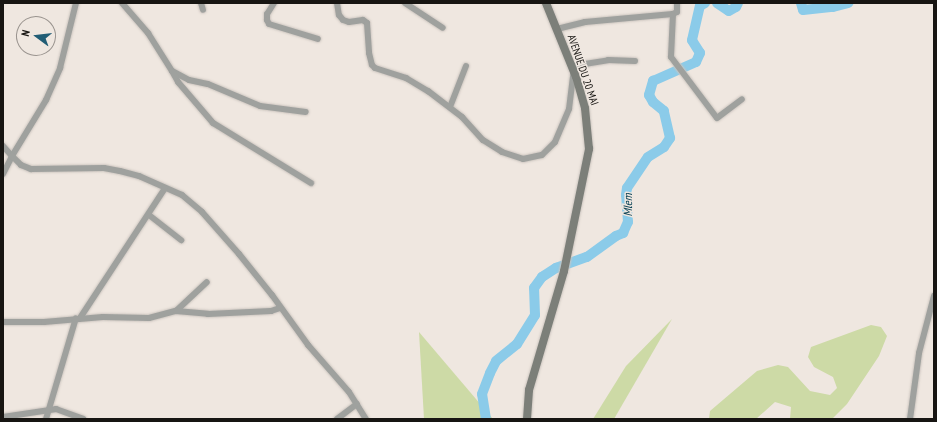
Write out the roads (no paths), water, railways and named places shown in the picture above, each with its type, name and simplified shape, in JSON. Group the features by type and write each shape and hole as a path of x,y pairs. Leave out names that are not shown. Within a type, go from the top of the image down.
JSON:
{"main road":[{"name":"AVENUE DU 20 MAI","path":"527,419 529,390 565,267 589,150 585,108 573,68 546,3"}],"street":[{"path":"3,174 55,83 76,3"},
{"path":"122,3 148,33 178,82 213,123 311,183"},
{"path":"201,3 203,10"},
{"path":"274,3 267,14 269,24 318,39"},
{"path":"337,3 339,15 343,20 349,22 363,20 367,23 369,53 374,68 406,78 450,107 483,140 502,152 523,159 542,155 555,142 564,125 569,110 573,68 608,60 635,61"},
{"path":"406,3 443,28"},
{"path":"677,3 676,12 674,14 671,57 717,118 742,99"},
{"path":"557,29 585,22 674,14"},
{"path":"450,107 466,66"},
{"path":"172,71 189,80 208,84 260,106 306,112"},
{"path":"3,146 21,165 31,169 104,168 139,176 182,195 202,212 243,258 272,295 280,308 357,404 366,419"},
{"path":"46,419 78,318 149,215 165,188"},
{"path":"149,215 181,240"},
{"path":"176,311 207,282"},
{"path":"910,419 919,353 934,296"},
{"path":"3,322 44,322 103,317 149,318 176,311 208,314 271,312 280,308"},
{"path":"337,419 357,404"},
{"path":"3,416 56,409 83,419"}],"waterway":[{"name":"Mlem","path":"486,419 482,394 490,373 496,361 517,344 535,315 534,288 542,277 556,268 587,257 616,236 623,233 628,222 626,195 627,188 648,157 664,147 670,138 664,111 653,102 649,95 653,81 696,62 700,53 692,40 700,6 705,3"},
{"name":"Mlem","path":"717,3 729,11 736,7 738,3"},
{"name":"Mlem","path":"801,3 803,10 833,7 848,3"}]}
